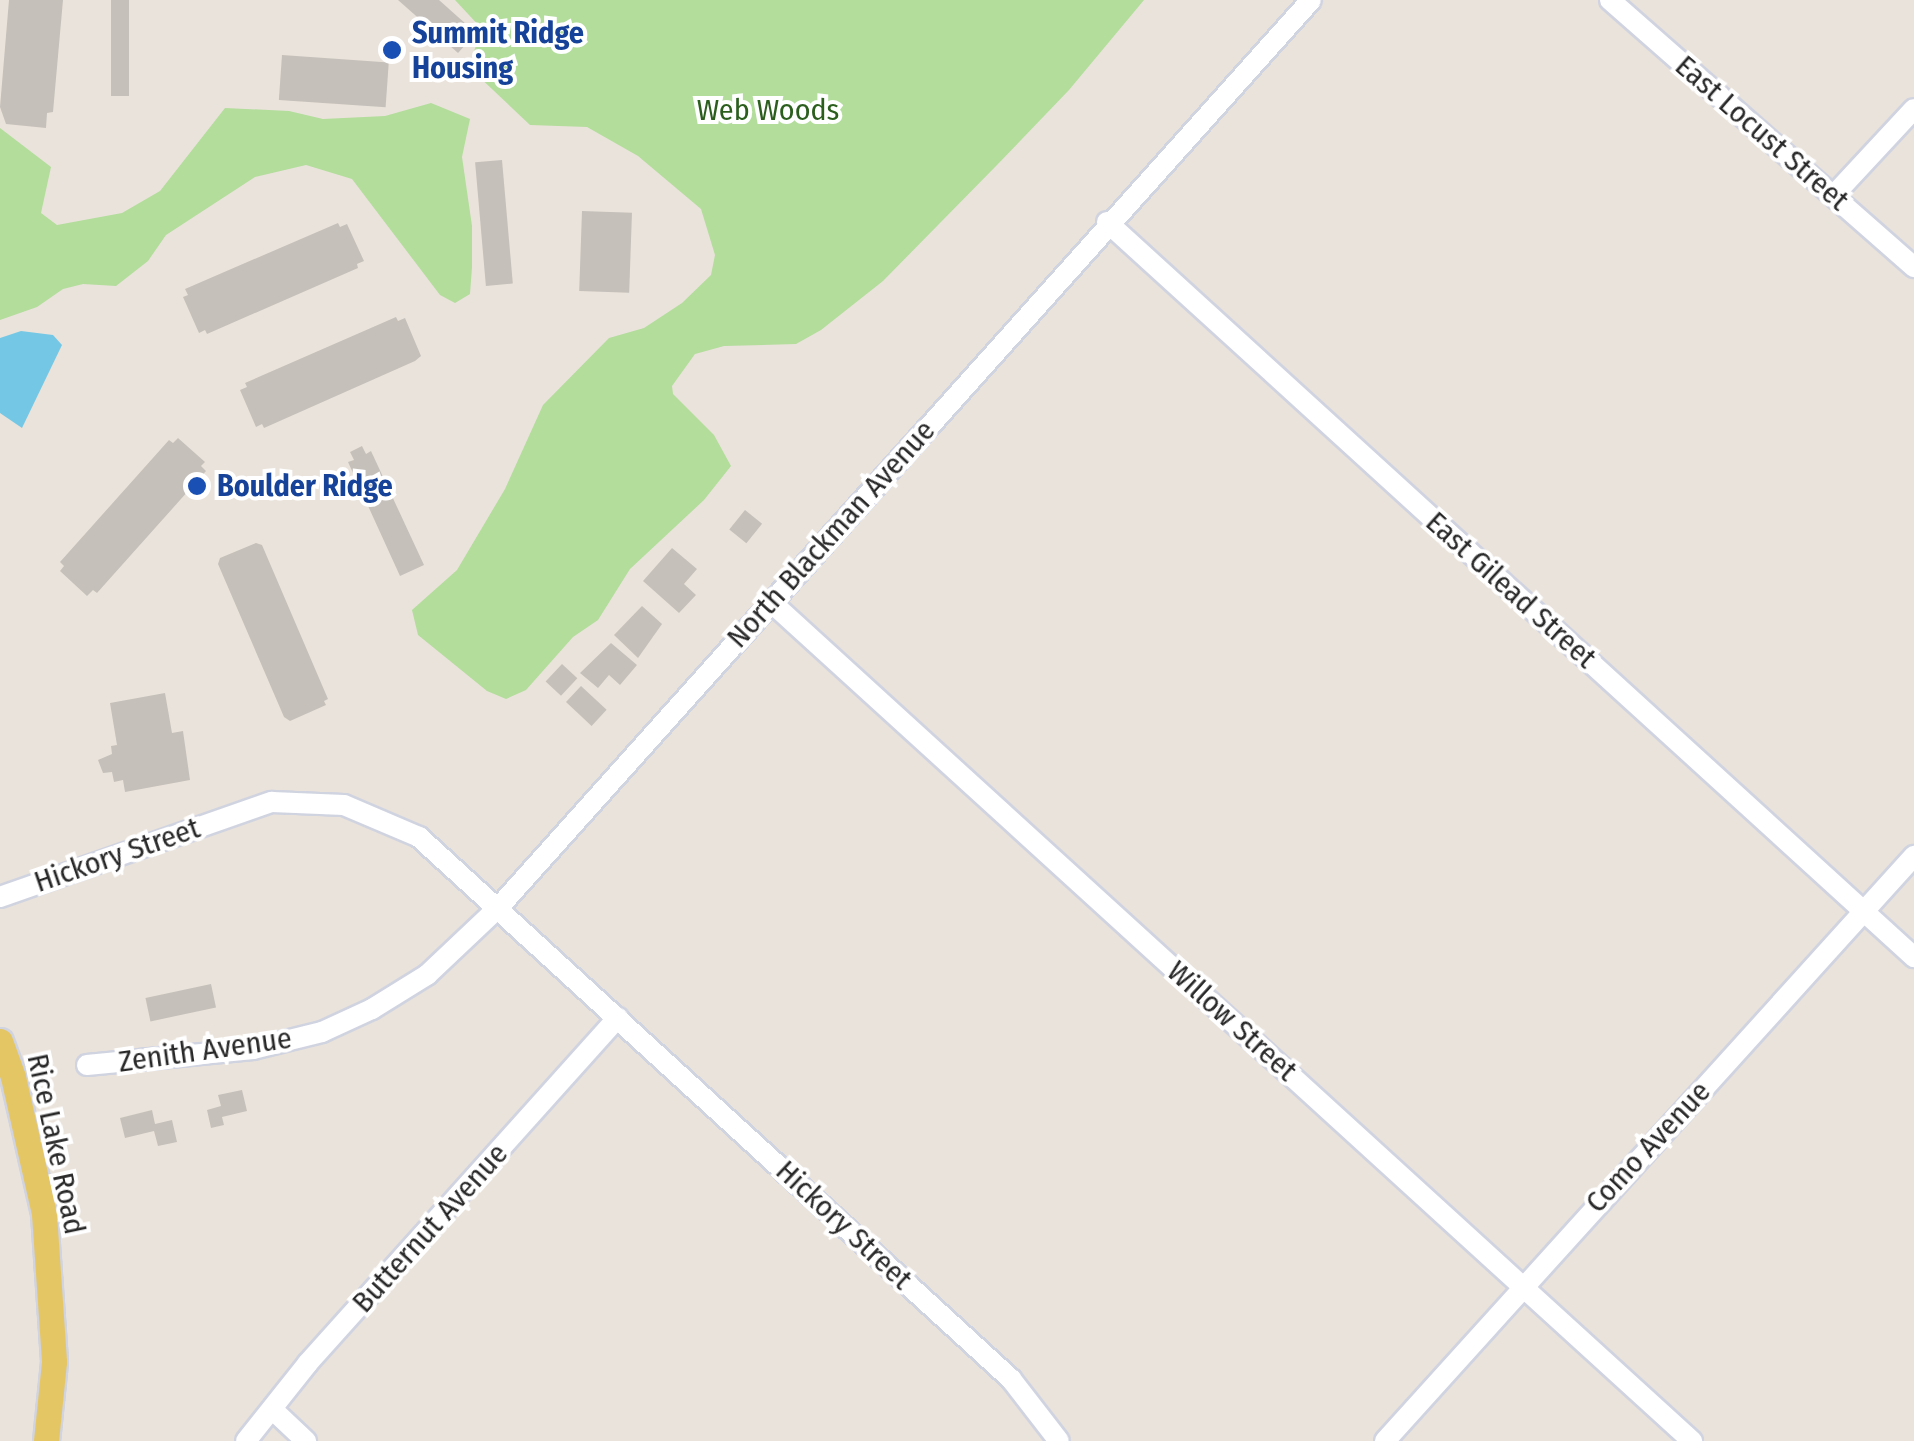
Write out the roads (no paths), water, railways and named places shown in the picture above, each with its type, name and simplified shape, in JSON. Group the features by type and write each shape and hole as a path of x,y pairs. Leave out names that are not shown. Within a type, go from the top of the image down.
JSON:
{"main road":[{"name":"Rice Lake Road","path":"0,1041 13,1077 44,1214 54,1362 46,1441"}],"street":[{"name":"North Blackman Avenue","path":"322,1032 372,1009 427,975 499,907 1108,222 1311,0"},
{"name":"East Locust Street","path":"1610,0 1914,267"},
{"path":"1834,196 1914,110"},
{"name":"East Gilead Street","path":"1108,222 1914,957"},
{"name":"Willow Street","path":"771,602 1692,1441"},
{"name":"Hickory Street","path":"0,897 272,802 305,801 377,815 419,836 1011,1379 1059,1441"},
{"name":"Como Avenue","path":"1385,1441 1522,1284 1914,856"},
{"name":"Butternut Avenue","path":"246,1441 618,1018"},
{"name":"Zenith Avenue","path":"88,1065 253,1049 322,1032"},
{"path":"272,1409 306,1441"}],"water":[{"path":"21,331 53,335 62,345 22,428 0,413 0,338"}],"place":[{"name":"Summit Ridge Housing","path":"392,50"},
{"name":"Boulder Ridge","path":"197,486"}],"park label":[{"name":"Web Woods","path":"768,110"}]}
